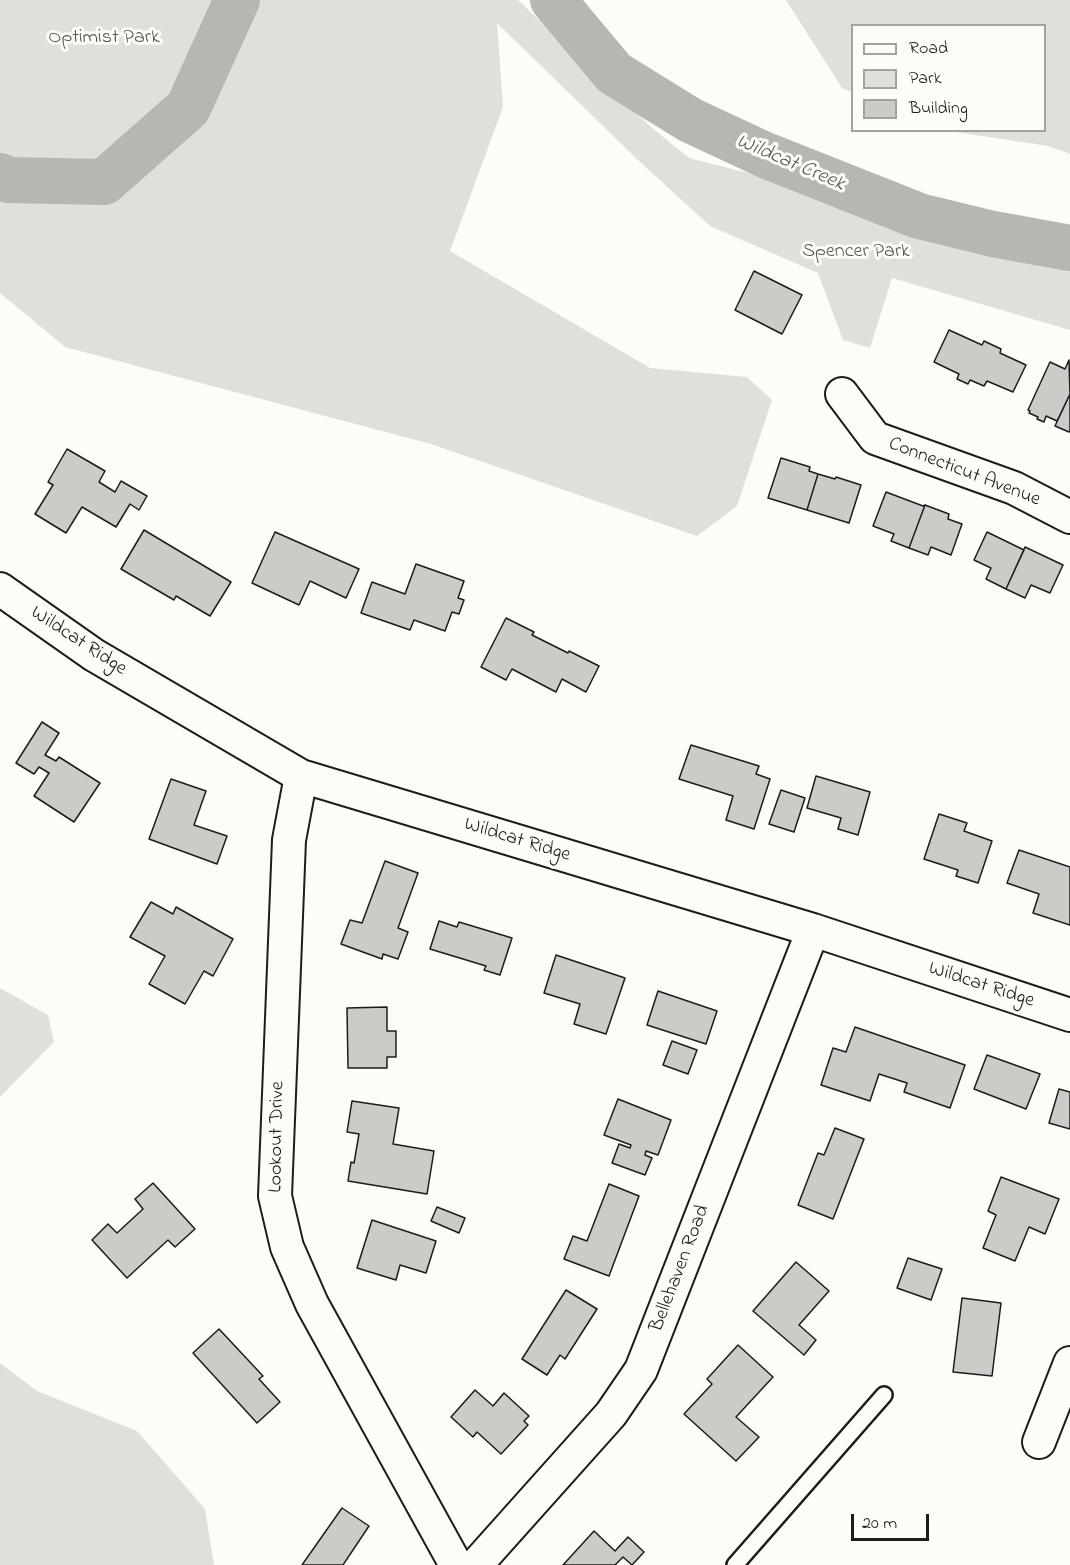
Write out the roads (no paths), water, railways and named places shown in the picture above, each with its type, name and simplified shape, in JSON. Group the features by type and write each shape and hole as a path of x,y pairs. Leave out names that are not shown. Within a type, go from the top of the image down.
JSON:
{"street":[{"name":"Connecticut Avenue","path":"842,394 875,438 1014,488 1070,517"},
{"name":"Wildcat Ridge","path":"0,589 94,655 301,776 813,930 1070,1015"},
{"name":"Lookout Drive","path":"301,776 289,840 275,1196 287,1247 312,1304 456,1565"},
{"name":"Bellehaven Road","path":"476,1565 611,1414 642,1370 813,930"},
{"path":"1039,1442 1070,1363"}],"lane":[{"path":"735,1565 884,1395"}],"waterway":[{"name":"Wildcat Creek","path":"0,176 8,180 104,182 188,108 237,0"},
{"name":"Wildcat Creek","path":"553,0 614,73 690,120 765,155 919,216 993,234 1070,248"}],"park label":[{"name":"Optimist Park","path":"104,39"},
{"name":"Spencer Park","path":"856,253"}]}
